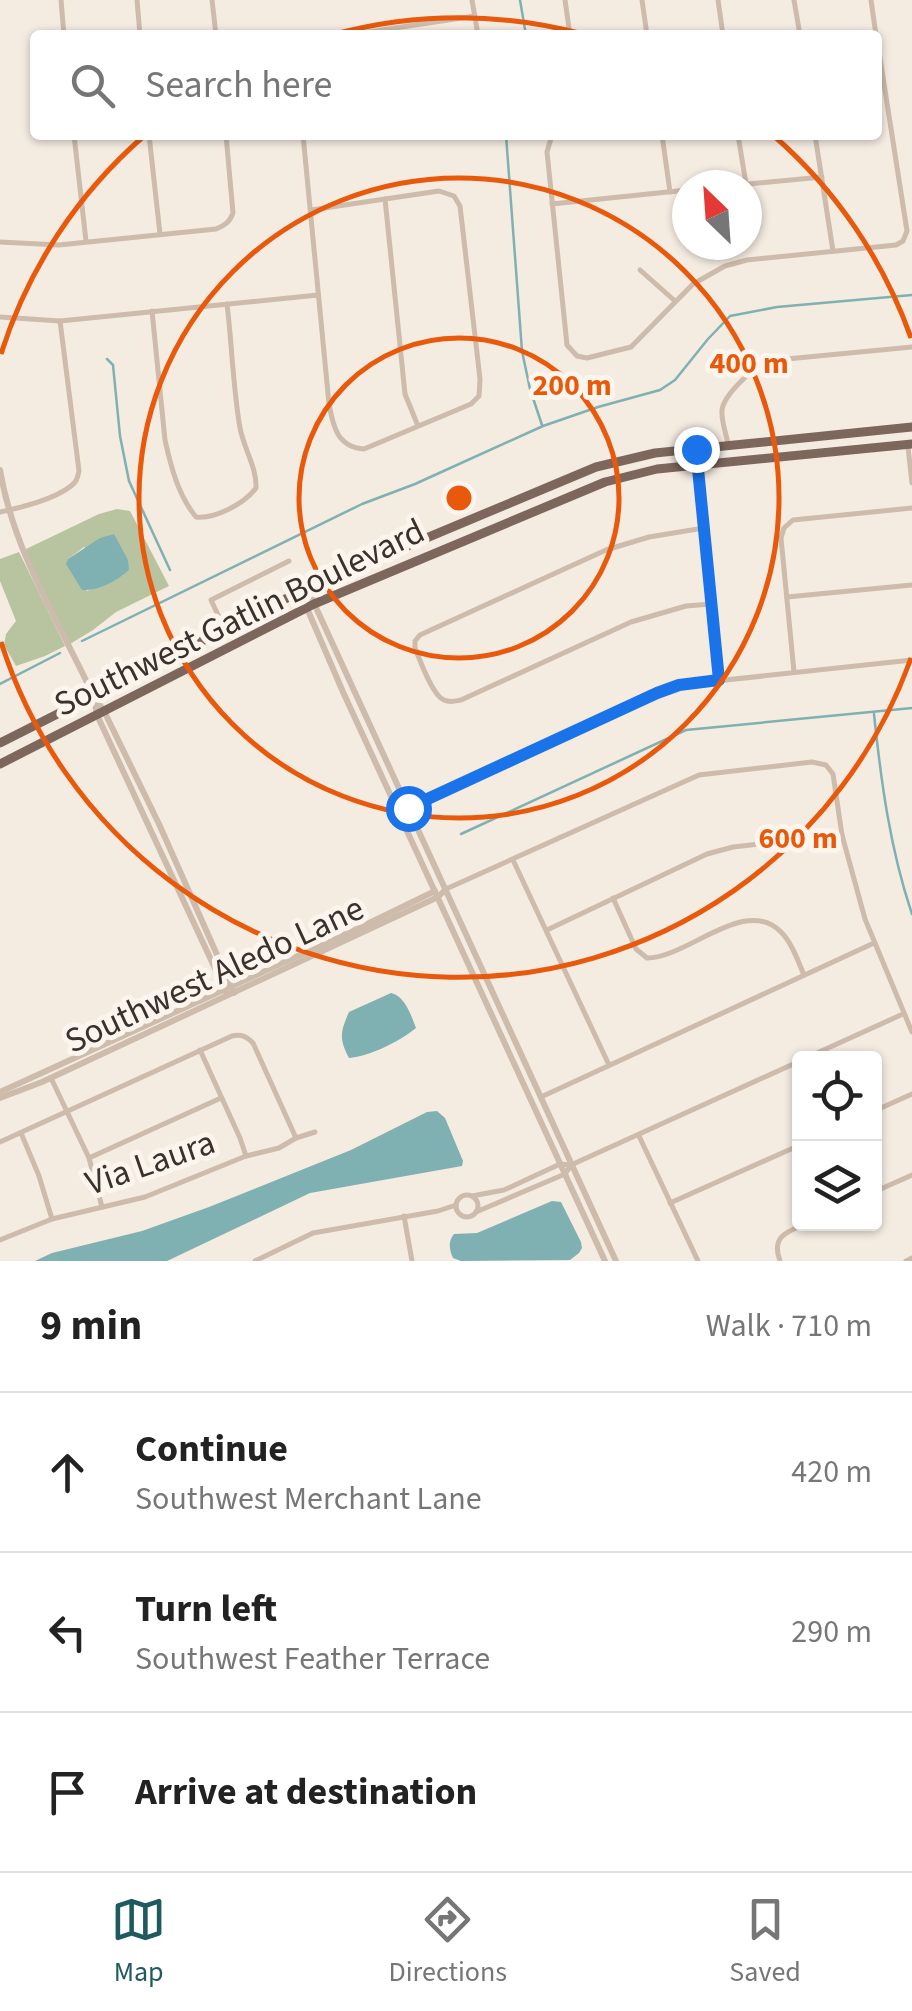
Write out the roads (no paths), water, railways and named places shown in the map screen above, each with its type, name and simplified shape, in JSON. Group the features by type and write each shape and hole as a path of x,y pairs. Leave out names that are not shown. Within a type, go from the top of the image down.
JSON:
{"main road":[{"name":"Southwest Gatlin Boulevard","path":"0,743 304,590 596,467 654,453 912,427"},
{"name":"Southwest Gatlin Boulevard","path":"0,764 311,606 605,482 657,469 910,444"}],"street":[{"path":"61,0 64,30"},
{"path":"136,0 139,30"},
{"path":"212,0 215,30"},
{"path":"472,0 477,30"},
{"path":"565,0 569,30"},
{"path":"642,0 646,30"},
{"path":"718,0 722,30"},
{"path":"794,0 799,30"},
{"path":"871,0 876,30"},
{"path":"381,30 474,16"},
{"path":"551,140 547,152 566,345 576,356 588,358 631,347 693,284 725,266 747,260 896,245 905,238 882,69"},
{"path":"75,140 86,242"},
{"path":"150,140 160,234"},
{"path":"0,242 60,245 216,229 228,223 233,213 226,140"},
{"path":"304,140 329,404 337,434 344,443 364,448 471,404 479,396 480,379 460,206 454,196 439,190 311,210"},
{"path":"552,204 670,192 663,140"},
{"path":"739,140 744,170"},
{"path":"816,140 833,252"},
{"path":"762,183 822,177"},
{"path":"385,199 405,394 418,426"},
{"path":"640,270 675,301"},
{"path":"0,318 60,321 318,295"},
{"path":"152,312 169,458 188,507 204,518 244,500 256,488 241,435 226,304"},
{"path":"4,511 60,492 77,478 60,321"},
{"path":"728,446 722,410 728,396 766,362 912,347"},
{"path":"910,444 912,484"},
{"path":"696,449 719,680"},
{"path":"0,470 4,511 28,566 94,697 230,991"},
{"path":"794,672 781,538 784,528 793,520 912,508"},
{"path":"704,528 649,537 606,550 420,636 414,641 414,648 435,692 444,701 452,702 631,622 711,604"},
{"path":"225,630 211,600 289,561"},
{"path":"787,597 912,584"},
{"path":"304,590 616,1261"},
{"path":"311,606 343,692 605,1261"},
{"path":"408,808 679,685 912,660"},
{"name":"Southwest Aledo Lane","path":"0,1095 699,774 812,762 826,766 831,771 842,835"},
{"path":"547,930 708,854 734,847 842,835 874,943 912,1032"},
{"path":"512,860 609,1065"},
{"path":"613,898 636,949 647,958 668,955 729,926 755,920 768,922 782,932 804,974"},
{"path":"541,1097 874,943"},
{"path":"823,1051 903,1014"},
{"path":"0,1142 232,1036 247,1037 253,1042 296,1138"},
{"path":"200,1050 246,1156"},
{"path":"456,1208 462,1196 504,1190 560,1164 571,1165 792,1065"},
{"path":"49,1074 89,1158 103,1208"},
{"path":"882,1107 912,1094"},
{"path":"89,1158 221,1098"},
{"path":"21,1132 52,1219"},
{"name":"Via Laura","path":"0,1240 52,1219 169,1188 316,1132"},
{"path":"639,1136 698,1261"},
{"path":"670,1203 792,1149"},
{"path":"456,1208 466,1217 565,1174 571,1165"},
{"path":"882,1188 912,1175"},
{"path":"472,1196 478,1203 476,1212"},
{"path":"255,1261 313,1233 456,1208"},
{"path":"404,1216 412,1261"},
{"path":"780,1261 776,1250 779,1240 792,1230"}],"water":[{"path":"114,534 129,570 107,584 82,590 66,564 68,559 100,538"},
{"path":"391,993 404,1002 416,1028 384,1048 349,1058 342,1035 349,1012"},
{"path":"437,1111 445,1118 462,1166 310,1193 167,1261 35,1261 52,1253 142,1231 209,1207"},
{"path":"552,1201 561,1202 581,1242 579,1253 570,1260 453,1258 450,1245 454,1234 477,1233"}],"waterway":[{"path":"520,0 525,30"},
{"path":"506,140 522,351 542,425"},
{"path":"82,641 362,504 543,426 660,390 675,380 730,316 777,307 912,295"},
{"path":"107,359 113,365 129,481 170,570"},
{"path":"0,684 60,653"},
{"path":"461,834 686,730 912,708"},
{"path":"874,714 887,815 912,914"}]}
